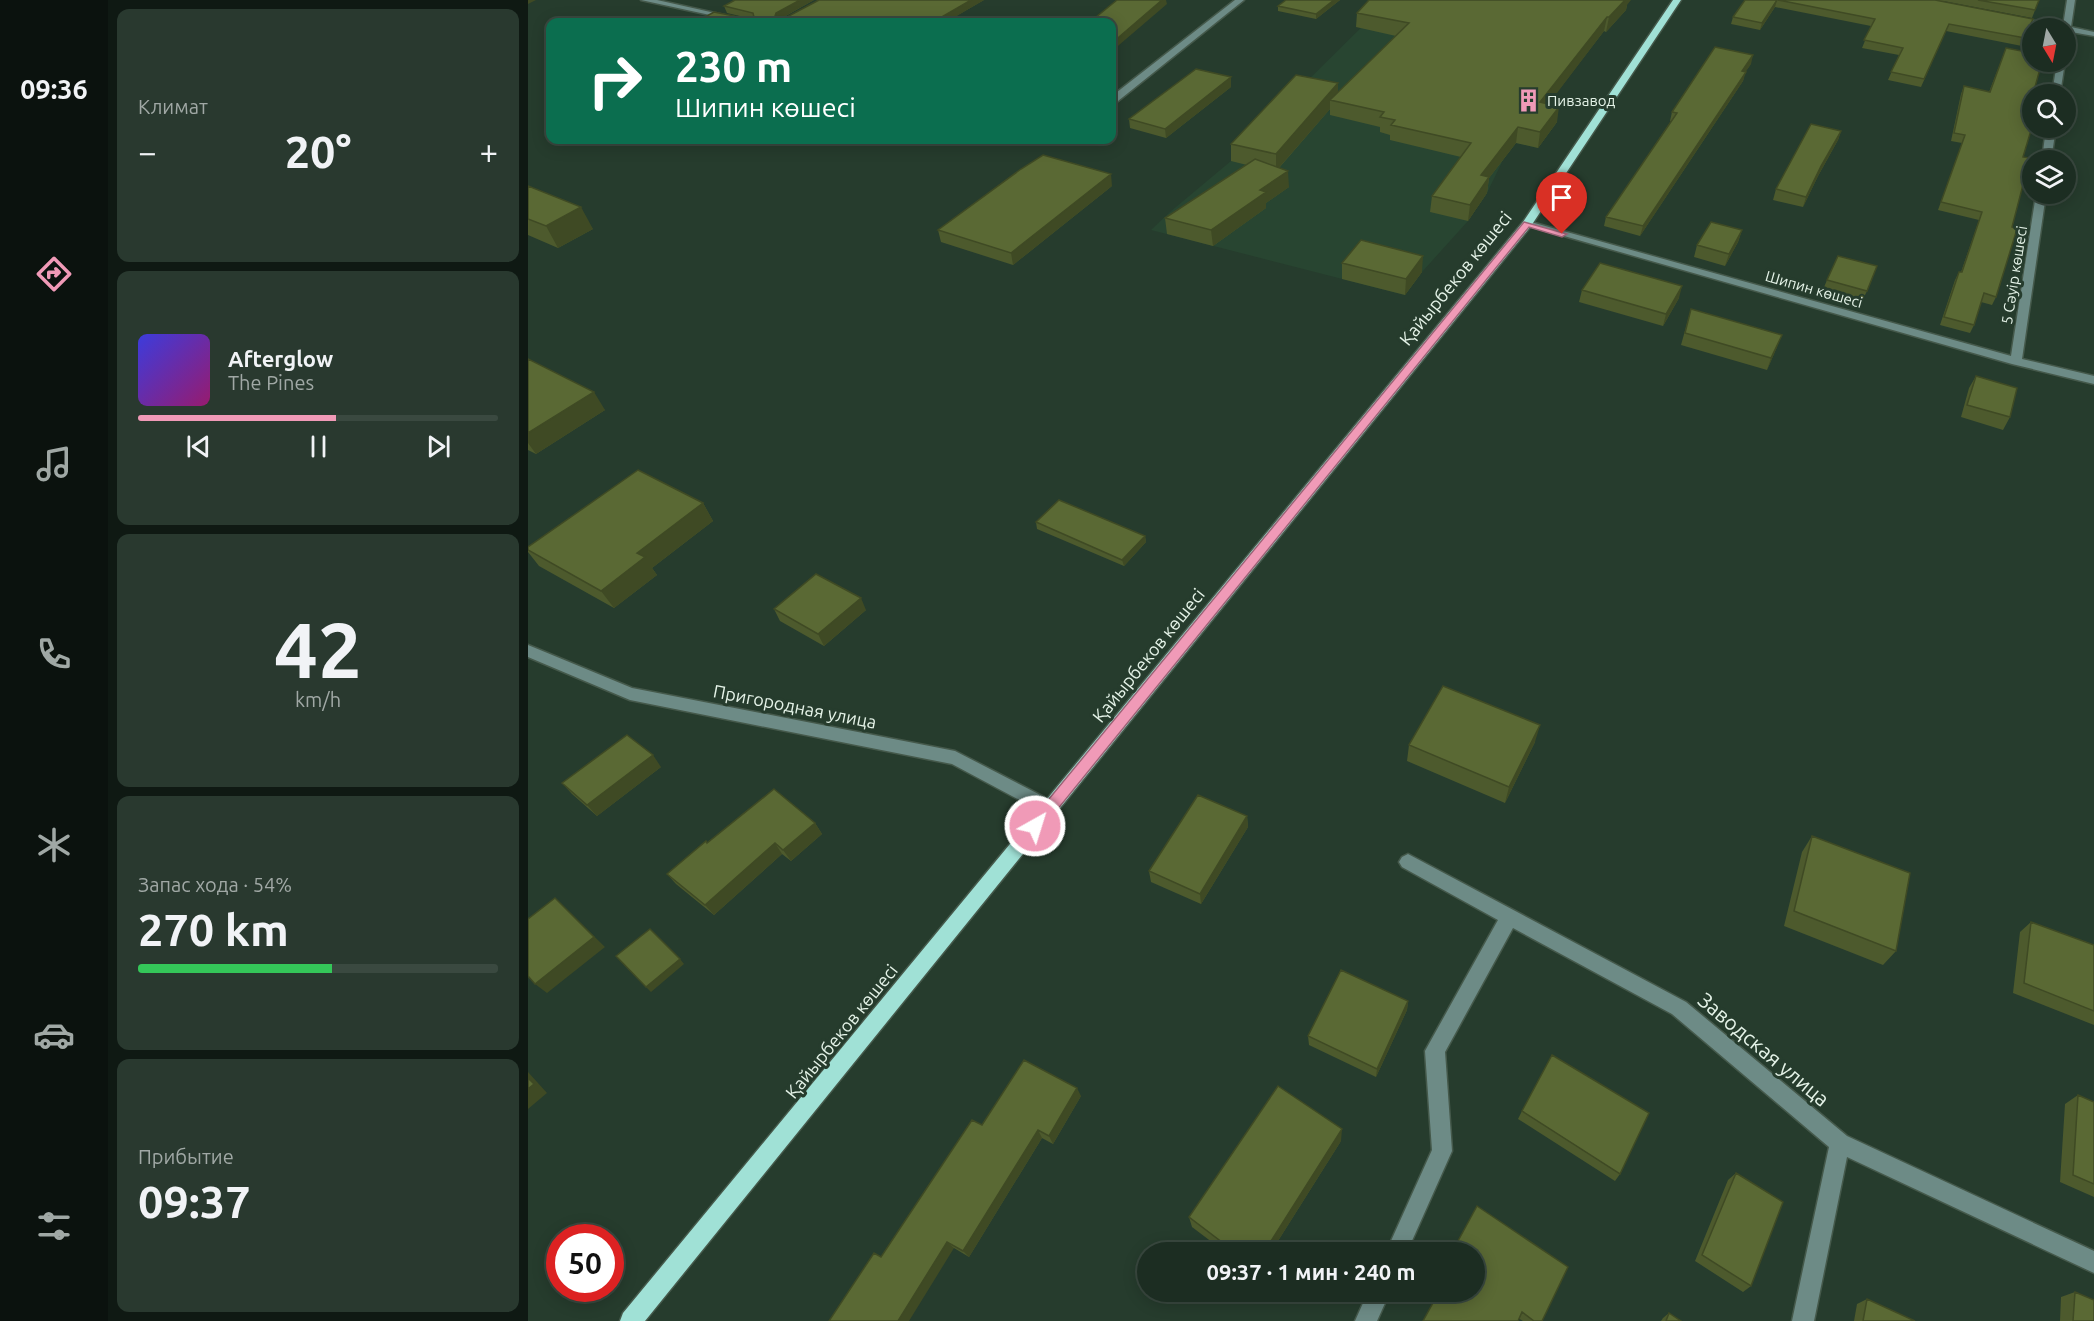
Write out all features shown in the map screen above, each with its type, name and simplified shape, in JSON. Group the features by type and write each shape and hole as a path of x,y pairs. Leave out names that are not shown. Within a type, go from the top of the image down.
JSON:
{"main road":[{"name":"Қайырбеков көшесі","path":"631,1321 1527,224 1677,0"}],"street":[{"path":"645,0 732,18"},
{"path":"1116,97 1240,0"},
{"path":"2068,18 2071,0"},
{"path":"1999,16 2022,21"},
{"path":"2076,33 2094,34"},
{"name":"5 Сәуір көшесі","path":"2016,361 2040,204"},
{"name":"Шипин көшесі","path":"1527,224 2016,361 2094,380"},
{"name":"Пригородная улица","path":"528,651 630,694 955,758 1050,808"},
{"name":"Заводская улица","path":"1408,862 1679,1008 1840,1143 2094,1262"},
{"path":"1401,1242 1442,1151 1435,1051 1509,917"},
{"path":"1803,1321 1840,1143"},
{"path":"1366,1321 1375,1302"}],"shaded area":[{"path":"1386,3 1538,117 1557,122 1538,148 1516,143 1504,158 1487,193 1468,221 1422,272 1405,295 1151,230 1231,161 1296,92"}],"building":[{"path":"735,0 800,0 776,13 775,16 787,17 819,0 971,0 940,18 703,18 714,12 739,17 754,17 753,13 724,6"},
{"path":"1117,0 1162,0 1116,40 1116,18 1095,18"},
{"path":"1286,0 1334,0 1316,14 1278,6"},
{"path":"1369,0 1625,0 1607,17 1540,102 1559,107 1540,132 1518,127 1481,175 1489,177 1470,205 1432,196 1471,143 1391,125 1395,120 1380,117 1384,112 1330,100 1409,23 1357,13"},
{"path":"1745,0 1777,0 1762,23 1733,17"},
{"path":"1778,0 1935,0 2028,18 2022,18 2022,37 1949,24 1924,79 1891,72 1903,48 1864,40 1875,19"},
{"path":"1978,0 2039,0 2035,10"},
{"path":"1715,47 1753,55 1742,71 1746,72 1643,226 1606,217 1677,113 1672,112"},
{"path":"2006,48 2022,51 2022,72 2039,72 2036,84 2022,84 2022,138 2029,138 2025,150 2022,150 2022,189 2012,227 2017,229 1996,297 1984,293 1974,325 1944,317 1982,212 1941,202 1965,135 1954,133 1964,86 1990,92"},
{"path":"1196,69 1231,77 1165,129 1129,119"},
{"path":"1296,75 1338,83 1276,154 1231,144"},
{"path":"1811,124 1841,131 1806,197 1776,189"},
{"path":"1043,155 1111,174 1011,253 938,230 1021,169"},
{"path":"1255,159 1288,171 1260,190 1266,192 1211,230 1165,218"},
{"path":"528,186 581,207 546,226 528,219"},
{"path":"1711,222 1742,230 1729,254 1697,245"},
{"path":"1361,240 1423,256 1406,279 1342,263"},
{"path":"1838,256 1877,266 1867,291 1827,280"},
{"path":"1600,263 1682,286 1666,314 1582,290"},
{"path":"1691,309 1782,335 1771,358 1685,333"},
{"path":"528,359 594,392 528,433"},
{"path":"1976,376 2017,388 2010,417 1967,405"},
{"path":"638,470 703,503 637,553 645,557 601,591 528,550 528,547"},
{"path":"1059,500 1145,536 1122,560 1036,522"},
{"path":"816,574 861,598 818,634 774,609"},
{"path":"1443,686 1540,725 1509,787 1409,745"},
{"path":"627,735 653,755 587,805 562,783"},
{"path":"774,789 815,823 783,850 775,843 705,905 667,874 706,841 707,843"},
{"path":"1198,795 1247,816 1200,894 1149,871"},
{"path":"1812,836 1910,873 1896,951 1794,911"},
{"path":"555,898 594,937 535,984 528,976 528,919"},
{"path":"2031,922 2094,945 2094,1011 2024,983"},
{"path":"650,929 680,959 646,987 616,956"},
{"path":"1341,970 1408,1001 1377,1069 1308,1036"},
{"path":"1552,1055 1649,1113 1620,1174 1522,1111"},
{"path":"1024,1060 1077,1088 1049,1136 1038,1130 963,1251 947,1242 898,1321 829,1321 874,1253 881,1257 972,1120 982,1125"},
{"path":"528,1078 534,1084 528,1089"},
{"path":"1278,1086 1342,1129 1270,1242 1222,1242 1189,1217"},
{"path":"2078,1095 2094,1102 2094,1184 2073,1175"},
{"path":"1736,1173 1783,1202 1751,1286 1702,1255"},
{"path":"1477,1206 1568,1267 1542,1321 1534,1321 1522,1312 1518,1321 1423,1321 1433,1302 1485,1302 1485,1242 1457,1242"},
{"path":"2075,1292 2094,1300 2094,1321 2073,1321"},
{"path":"1867,1299 1915,1321 1863,1321"},
{"path":"1669,1313 1681,1321 1666,1321"}],"place":[{"name":"Пивзавод","path":"1529,100"}],"route":[{"path":"1035,826 1527,224 1562,234"}]}
